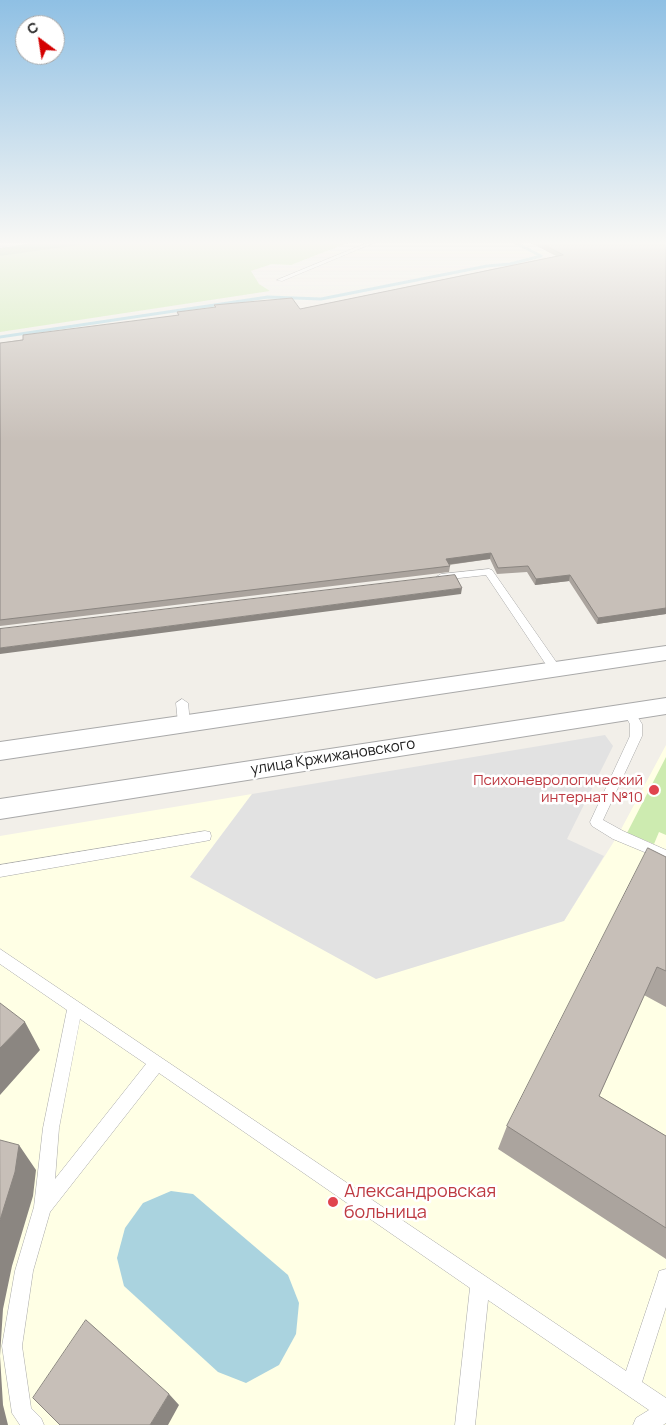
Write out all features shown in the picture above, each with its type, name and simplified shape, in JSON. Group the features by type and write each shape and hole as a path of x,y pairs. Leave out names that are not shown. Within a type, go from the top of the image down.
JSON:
{"street":[{"path":"0,751 183,714 554,669 666,653"},
{"name":"улица Кржижановского","path":"0,809 666,706"}],"lane":[{"path":"430,579 489,572 554,669"},
{"path":"629,712 636,724 636,736 596,822 618,835 666,856"},
{"path":"0,871 205,836"},
{"path":"0,956 75,1008 152,1070 480,1284 666,1411 643,1425"},
{"path":"34,1425 22,1413 12,1346 24,1271 42,1207 51,1128 75,1008"},
{"path":"42,1207 152,1070"},
{"path":"630,1386 666,1278"},
{"path":"465,1425 480,1284"}],"shaded area":[{"path":"605,735 613,746 567,839 604,856 564,921 376,979 190,877 252,794"},
{"name":"Александровская больница","path":"666,745 666,1425 0,1425 0,836 252,794 190,877 564,921 618,835"}],"green space":[{"path":"0,308 155,308 0,332"},
{"path":"666,757 666,835 659,832 654,844 627,833"}],"water":[{"path":"171,1191 193,1194 288,1275 299,1303 296,1334 279,1365 246,1383 218,1372 124,1286 117,1258 125,1228 143,1203"}],"building":[{"path":"204,308 666,308 666,608 598,618 570,575 536,579 528,566 498,568 491,553 446,559 450,566 0,620 0,343 23,340 23,335 179,315 177,312"},
{"path":"455,575 462,588 0,648 0,629"},
{"path":"648,848 666,857 666,971 657,967 599,1096 666,1136 666,1228 507,1126"},
{"path":"0,1003 25,1022 0,1048"},
{"path":"0,1140 19,1145 15,1172 0,1220"},
{"path":"86,1320 169,1394 150,1425 60,1425 33,1398"}],"waterway":[{"path":"0,337 191,308"}],"place":[{"name":"Психоневрологический интернат №10","path":"654,790"},
{"name":"Александровская больница","path":"333,1202"}]}
